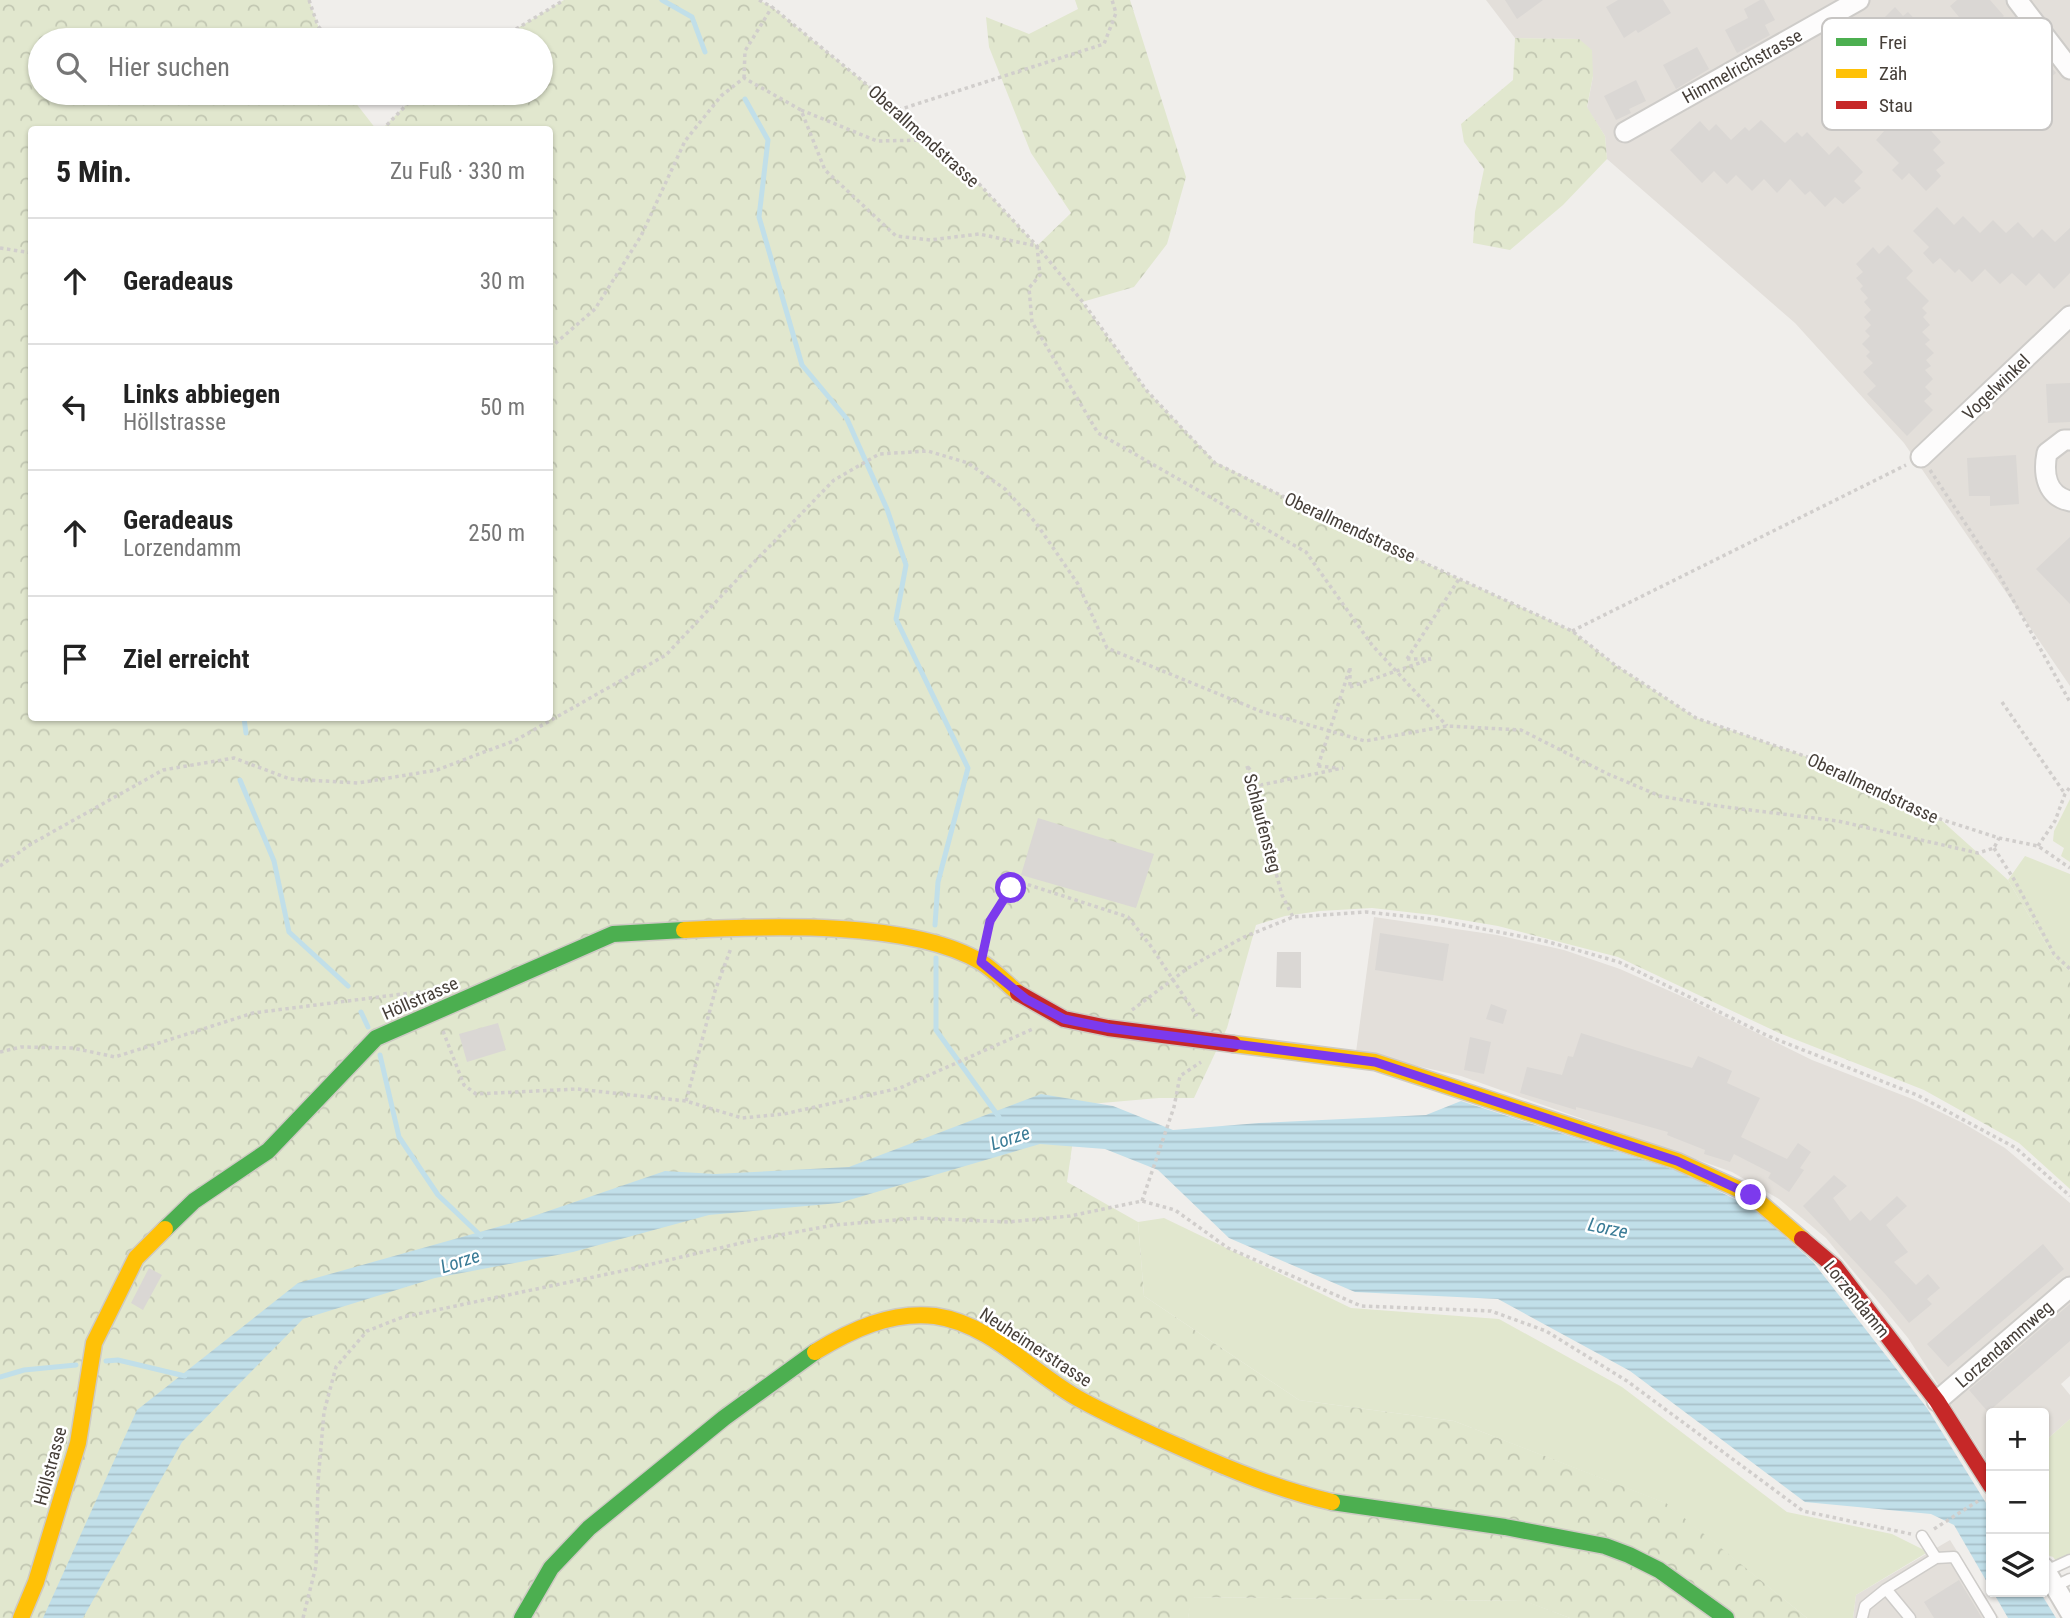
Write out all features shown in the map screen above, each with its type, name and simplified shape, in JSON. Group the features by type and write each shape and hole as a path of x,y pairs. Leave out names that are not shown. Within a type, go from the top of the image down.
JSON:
{"street":[{"name":"Himmelrichstrasse","path":"1827,18 1859,0"},
{"path":"2017,0 2031,18"},
{"name":"Himmelrichstrasse","path":"1625,132 1822,21"},
{"path":"2052,46 2070,69"},
{"name":"Vogelwinkel","path":"1921,457 2070,316"},
{"path":"2070,440 2064,440 2047,453 2044,470 2050,487 2061,499 2070,501"},
{"name":"Höllstrasse","path":"21,1618 36,1582 78,1443 94,1343 136,1258 194,1201 268,1151 376,1038 613,934 740,927 859,930 935,942 981,962 1026,999 1064,1019 1108,1028"},
{"name":"Lorzendamm","path":"1108,1028 1375,1062 1677,1161 1751,1195 1835,1267 1937,1401 1986,1478"},
{"name":"Lorzendammweg","path":"1937,1401 2070,1287"},
{"name":"Neuheimerstrasse","path":"522,1618 538,1587 561,1556 591,1527 731,1413 805,1359 849,1333 876,1321 906,1315 933,1315 962,1323 990,1336 1077,1398 1269,1484 1360,1507 1570,1538 1614,1548 1655,1567 1726,1618"},
{"path":"2054,1576 2070,1612"}],"lane":[{"path":"1922,1536 1936,1558"},
{"path":"1862,1618 1865,1606 1886,1589 1936,1558 1954,1557 1991,1618"},
{"path":"2054,1576 2070,1560"},
{"path":"1886,1589 1910,1618"}],"path":[{"path":"309,0 320,28"},
{"path":"518,28 565,0"},
{"name":"Oberallmendstrasse","path":"759,0 772,7 898,110 928,140 968,172 1037,246 1147,391 1215,463 1572,631 1615,664 1696,718 1836,767 1940,819 1999,838 2038,846 2070,868"},
{"path":"898,110 1104,44 1116,13 1112,0"},
{"path":"553,345 595,309 640,236 685,141 721,96 744,78 745,51 772,7"},
{"path":"744,78 801,110 877,141 928,140"},
{"path":"386,126 405,105"},
{"path":"801,110 825,170 896,236 930,240 979,234 1037,246 1040,275 1029,288 1032,322 1098,433 1306,552 1371,645 1447,726"},
{"path":"0,247 28,252"},
{"path":"553,719 666,655 834,480 879,454 928,451 968,463 1005,489 1035,523 1078,584 1107,648 1261,711 1365,741 1447,726 1521,730 1608,774 1660,796 1838,821 1978,853 1994,848 1999,838"},
{"path":"1572,631 1921,457 1998,573 2070,702"},
{"name":"Schlaufensteg","path":"1293,917 1282,895 1247,766 1261,785 1343,768 1318,766 1350,668 1350,687 1431,659 1407,659 1459,579"},
{"path":"2002,702 2065,794"},
{"path":"0,869 31,844 163,770 234,758 290,779 358,783 438,770 516,740 550,721"},
{"path":"2038,846 2055,821 2070,787"},
{"path":"1994,848 2054,954 2070,969"},
{"path":"981,962 990,921 1011,888 1026,884 1128,917 1172,979"},
{"path":"1108,1028 1188,968 1244,937 1293,917 1366,912 1432,919 1545,941 1619,962 1768,1036 1917,1095 2016,1148 2070,1196"},
{"path":"687,1101 715,991 740,927"},
{"path":"0,1052 21,1047 73,1048 115,1058 253,1013 432,990"},
{"path":"436,1013 464,1085 476,1094 577,1089 687,1101 742,1118 784,1114 900,1088 1042,1024 1054,1013"},
{"path":"1142,1200 1174,1107"},
{"path":"303,1618 316,1566 318,1482 324,1412 336,1367 367,1331 403,1317 758,1239 834,1225 919,1218 1008,1222 1070,1216 1142,1200 1175,1210 1228,1248 1361,1306 1491,1311 1546,1331 1627,1381 1802,1511 1922,1536 1980,1500"}],"shaded area":[{"path":"1486,0 2070,0 2070,686 1904,443 1795,323 1607,159 1605,136 1587,108 1593,76 1579,39 1515,38"},
{"path":"1374,917 1497,935 1564,950 1620,969 1812,1060 1915,1100 1963,1123 2005,1148 2070,1203 2070,1376 2061,1384 2070,1395 2070,1419 2049,1438 2049,1408 1986,1408 1986,1459 1908,1338 1826,1238 1779,1199 1732,1172 1461,1076 1356,1052"},
{"path":"1950,1540 1999,1618 1853,1618 1856,1595"}],"green space":[{"path":"0,0 309,0 319,28 28,28 28,105 357,105 374,126 28,126 28,721 553,721 553,126 385,126 406,105 553,105 553,28 518,28 564,0 759,0 772,7 898,110 928,140 968,172 1037,246 1071,213 1031,153 989,47 986,17 1029,34 1078,9 1075,0 1130,0 1186,177 1167,244 1134,287 1082,302 1147,391 1215,462 1319,514 1572,631 1615,665 1696,718 1836,767 1940,819 2008,880 2056,961 2070,971 2070,1189 2019,1143 1924,1090 1779,1033 1618,957 1498,926 1372,908 1285,916 1256,925 1227,1028 1194,1098 1159,1098 1078,1105 1067,1182 1138,1222 1144,1296 1299,1400 1454,1421 1666,1503 1807,1618 1570,1618 1524,1601 1192,1597 1188,1618 0,1618"},
{"path":"1515,38 1579,39 1592,50 1593,76 1587,107 1605,136 1607,159 1563,205 1510,250 1473,243 1475,212 1484,169 1464,142 1461,124 1513,80"},
{"path":"2070,799 2070,862 2061,856 2064,848 2053,841 2054,831"},
{"path":"2025,856 2070,874 2070,971 2056,961 2008,880"},
{"path":"1164,1218 1351,1308 1499,1319 1622,1387 1787,1512 1892,1534 1928,1552 1856,1595 1853,1618 1807,1618 1665,1503 1454,1421 1299,1400 1144,1296 1138,1222"},
{"path":"2070,1419 2070,1554 2056,1561 2049,1556 2049,1438"},
{"path":"1191,1597 1525,1601 1570,1618 1188,1618"}],"water":[{"name":"Lorze","path":"1041,1094 1113,1106 1173,1130 1426,1115 1461,1101 1678,1171 1753,1208 1813,1262 1927,1408 1986,1503 1986,1580 1954,1525 1931,1514 1805,1502 1630,1371 1498,1299 1355,1292 1229,1238 1158,1170 1105,1149 1040,1144 839,1203 709,1215 573,1252 435,1278 303,1319 182,1442 83,1618 43,1618 137,1410 298,1283 522,1220 665,1171 715,1174 849,1167"},
{"path":"1996,1597 2043,1597 2056,1618 2008,1618"}],"building":[{"path":"1505,0 1543,0 1517,19"},
{"path":"1618,0 1663,0 1671,13 1638,33 1636,30 1624,38 1606,7"},
{"path":"1764,0 1775,20 1765,25 1770,35 1737,53 1725,30 1748,18 1744,9"},
{"path":"1957,0 1990,0 2004,16 1960,18 1950,6"},
{"path":"1895,7 1903,16 1908,12 1914,18 1884,18"},
{"path":"1697,47 1709,69 1676,89 1663,65"},
{"path":"1636,80 1646,101 1629,109 1631,113 1616,120 1604,96"},
{"path":"1761,120 1785,143 1797,132 1802,137 1807,132 1829,155 1838,146 1863,172 1854,181 1861,188 1843,204 1835,197 1825,207 1810,191 1805,195 1790,179 1777,193 1764,179 1752,191 1736,175 1727,184 1714,171 1702,183 1670,150 1700,121 1709,131 1716,124 1731,140 1745,127 1749,131"},
{"path":"1885,130 1930,130 1941,142 1933,150 1945,163 1936,170 1941,176 1926,191 1909,173 1902,180 1892,170 1899,163 1876,140"},
{"path":"1937,207 1954,225 1963,216 1980,233 1993,220 2006,233 2018,222 2033,238 2042,229 2055,242 2070,228 2070,273 2054,289 2039,273 2026,286 2012,273 2000,284 1985,269 1972,282 1959,269 1955,273 1940,258 1933,264 1923,253 1929,247 1913,231"},
{"path":"1888,245 1913,271 1906,278 1929,301 1922,308 1927,313 1923,317 1930,325 1922,332 1930,340 1925,344 1934,353 1926,360 1931,366 1925,370 1933,379 1925,387 1932,394 1924,401 1933,410 1907,436 1867,394 1876,386 1863,372 1873,363 1866,356 1870,352 1862,344 1870,336 1865,331 1871,325 1864,317 1871,310 1864,302 1868,298 1860,289 1863,286 1856,278 1863,272 1856,264 1873,247 1879,254"},
{"path":"2070,383 2070,422 2048,423 2046,384"},
{"path":"2016,455 2019,504 1990,506 1990,496 1969,496 1967,458"},
{"path":"2070,537 2070,604 2036,569"},
{"path":"1038,818 1154,854 1136,908 1021,875"},
{"path":"1380,933 1449,944 1443,981 1375,970"},
{"path":"1277,952 1301,952 1301,988 1276,987"},
{"path":"1491,1004 1507,1010 1503,1024 1486,1019"},
{"path":"498,1023 506,1050 467,1062 459,1034"},
{"path":"1581,1033 1692,1068 1698,1056 1732,1071 1727,1083 1760,1098 1741,1137 1787,1159 1798,1143 1811,1152 1800,1168 1804,1170 1789,1192 1768,1178 1771,1173 1734,1154 1730,1162 1704,1154 1705,1150 1667,1135 1668,1132 1576,1107 1576,1110 1520,1093 1527,1067 1562,1075 1568,1056 1573,1057"},
{"path":"1470,1037 1491,1042 1484,1074 1464,1070"},
{"path":"1834,1175 1847,1186 1833,1198 1850,1221 1861,1211 1870,1221 1897,1196 1907,1206 1886,1225 1908,1252 1894,1262 1916,1285 1928,1274 1940,1288 1927,1299 1932,1304 1909,1323 1803,1206"},
{"path":"2043,1244 2064,1269 1948,1367 1927,1344"},
{"path":"149,1268 162,1275 143,1310 131,1303"},
{"path":"2070,1304 2070,1341 1993,1408 1986,1410 1969,1390"},
{"path":"1959,1580 1982,1618 1934,1618 1924,1602"}],"waterway":[{"path":"662,0 692,17 705,52"},
{"path":"745,99 768,140 759,217 802,365 847,419 887,509 906,565 896,619 968,768 938,882 935,925"},
{"path":"244,721 246,733"},
{"path":"240,780 274,861 289,932 348,986"},
{"path":"936,958 936,1030 999,1117"},
{"path":"361,1012 368,1027"},
{"name":"Lorze","path":"380,1055 399,1137 438,1195 481,1236"},
{"path":"106,1361 118,1360 185,1376"},
{"path":"0,1377 24,1370 76,1365"}],"traffic: fast":[{"path":"165,1229 194,1201 268,1151 376,1038 613,934 684,930"},
{"path":"522,1618 551,1568 589,1528 724,1418 815,1352"},
{"path":"1332,1502 1505,1527 1605,1546 1659,1570 1726,1618"}],"traffic: slow":[{"path":"684,930 795,927 878,932 916,939 951,948 981,962 1018,993"},
{"path":"1233,1044 1375,1062 1677,1161 1751,1195 1802,1239"},
{"path":"21,1618 36,1582 78,1443 94,1343 136,1258 165,1229"},
{"path":"815,1352 843,1336 887,1319 919,1315 956,1321 994,1339 1063,1389 1118,1419 1237,1472 1332,1502"}],"traffic: jam":[{"path":"1018,993 1064,1019 1108,1028 1233,1044"},
{"path":"1802,1239 1835,1267 1937,1401 1986,1478"}],"route":[{"path":"1011,888 990,921 981,962 1026,999 1064,1019 1108,1028 1375,1062 1677,1161 1751,1195"}]}
